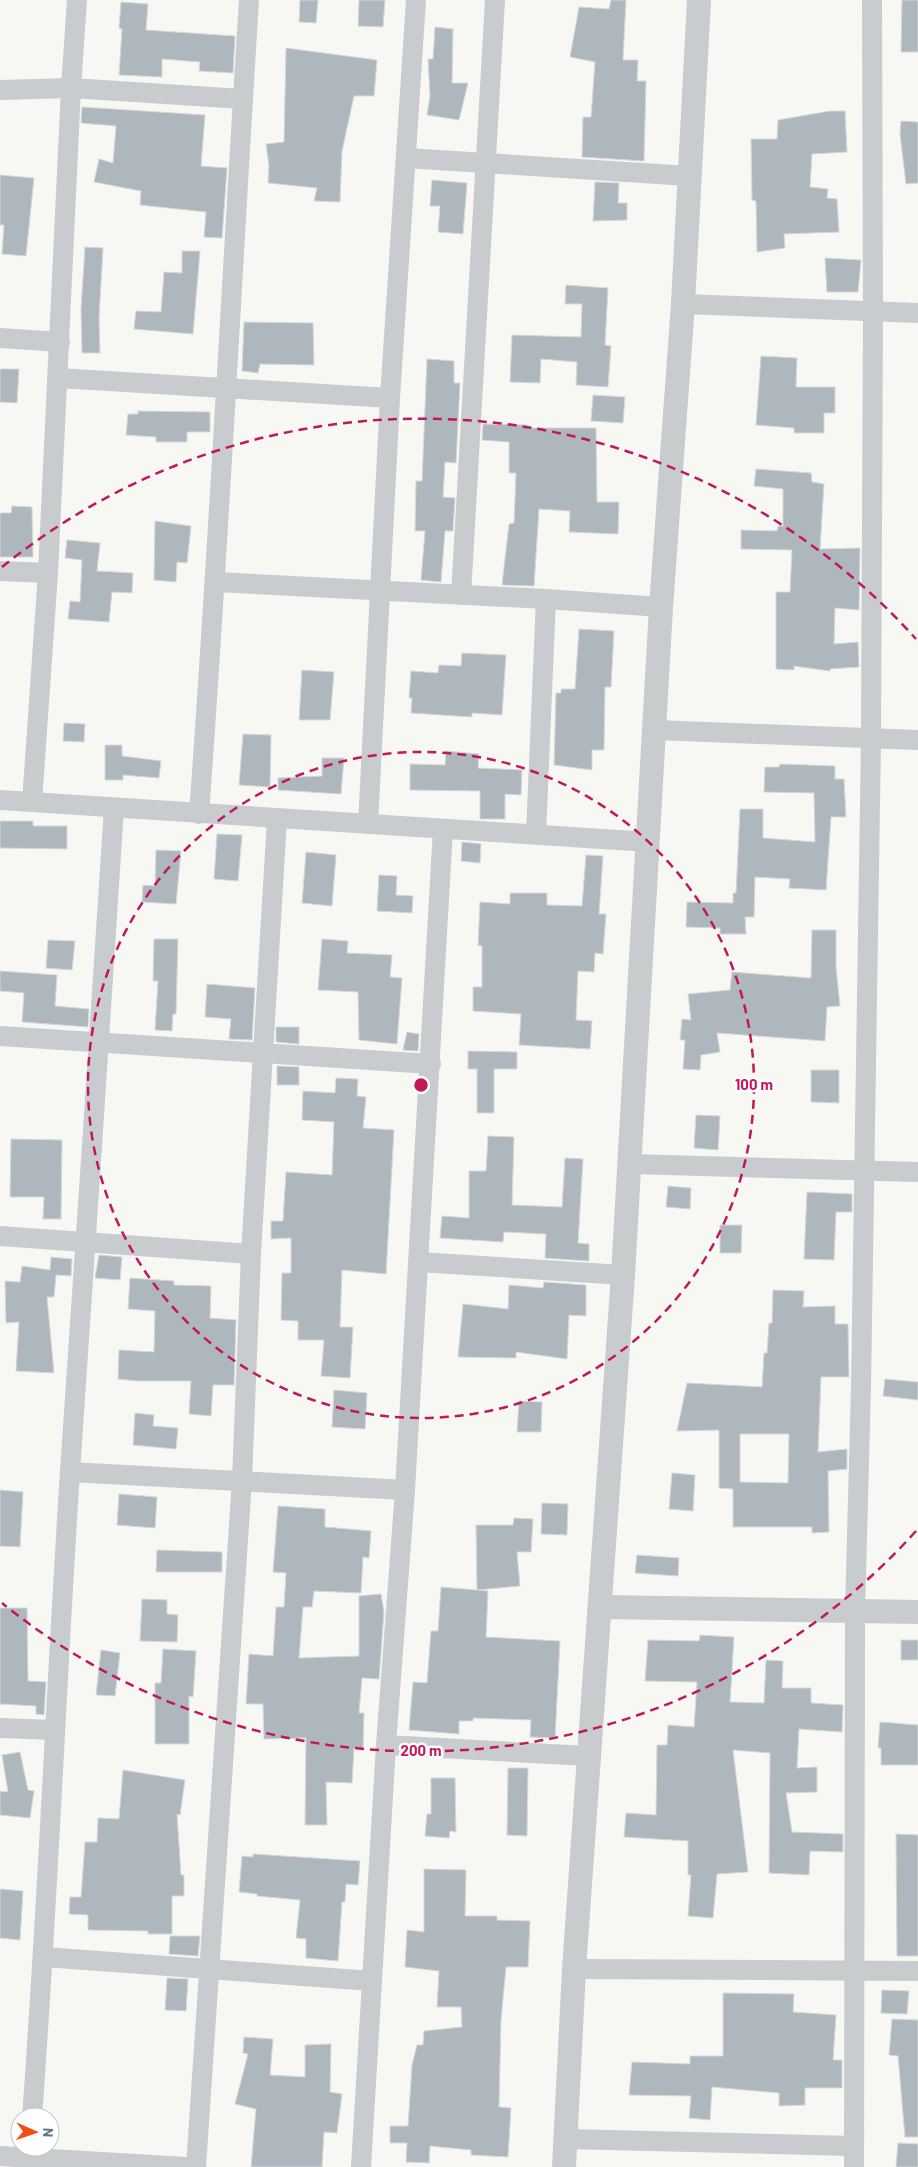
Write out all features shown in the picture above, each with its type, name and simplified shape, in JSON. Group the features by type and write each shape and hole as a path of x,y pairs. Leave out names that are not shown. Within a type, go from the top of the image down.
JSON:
{"street":[{"path":"32,802 48,573 71,88 77,0"},
{"path":"199,814 216,582 224,387 248,0"},
{"path":"368,824 390,398 416,0"},
{"path":"461,595 484,163 495,0"},
{"path":"564,2167 574,1969 588,1756 623,1276 661,607 683,304 699,0"},
{"path":"854,2167 855,1612 862,1386 863,1172 871,739 872,0"},
{"path":"0,90 71,88 243,99"},
{"path":"406,158 689,176"},
{"path":"683,304 918,313"},
{"path":"0,338 60,342"},
{"path":"58,378 390,398"},
{"path":"0,570 48,573"},
{"path":"216,582 546,599 661,607"},
{"path":"536,834 546,599"},
{"path":"655,730 918,740"},
{"path":"0,800 649,842"},
{"path":"33,2107 44,1957 70,1472 87,1241 114,808"},
{"path":"196,2167 242,1480 251,1254 277,819"},
{"path":"361,2167 386,1744 405,1490 419,1262 443,829"},
{"path":"0,1036 431,1064"},
{"path":"629,1164 863,1172 918,1172"},
{"path":"0,1236 251,1254"},
{"path":"419,1262 623,1276"},
{"path":"70,1472 405,1490"},
{"path":"600,1607 918,1612"},
{"path":"0,1728 55,1730"},
{"path":"386,1744 588,1756"},
{"path":"44,1957 372,1981"},
{"path":"574,1969 918,1971"},
{"path":"566,2139 853,2146"},
{"path":"29,2157 186,2167"}],"building":[{"path":"300,0 318,0 316,23 299,22"},
{"path":"359,0 385,0 383,27 358,26"},
{"path":"611,0 626,0 623,60 638,60 637,81 646,81 644,161 582,157 583,117 591,117 595,62 570,57 579,7 609,9"},
{"path":"902,0 918,0 918,52 901,52"},
{"path":"121,2 148,4 146,30 235,36 233,73 199,71 200,62 162,59 162,77 119,75 122,29 119,28"},
{"path":"435,27 453,29 452,83 468,83 459,120 427,115 430,96 428,59 433,59"},
{"path":"286,48 377,60 374,96 354,96 342,151 340,202 314,201 317,188 268,183 269,166 266,144 284,142"},
{"path":"82,107 205,115 201,166 227,168 222,238 204,237 206,212 140,205 141,191 94,182 99,159 113,163 116,126 81,123"},
{"path":"830,111 845,111 847,152 812,154 810,187 828,189 827,198 837,199 839,232 784,234 785,248 757,252 756,201 752,200 751,139 777,139 778,120"},
{"path":"901,121 918,122 918,183 906,184 900,134"},
{"path":"0,175 34,178 26,256 2,254 4,225 0,225"},
{"path":"432,180 467,183 463,234 438,232 440,206 430,206"},
{"path":"595,182 619,183 618,203 627,203 627,220 593,221"},
{"path":"85,247 103,248 99,318 100,353 82,353 81,309"},
{"path":"182,251 200,251 193,334 134,329 136,311 161,312 164,272 182,273"},
{"path":"825,258 861,260 858,292 827,292"},
{"path":"566,285 608,288 605,345 611,346 608,387 576,385 577,362 541,359 540,383 510,382 512,335 581,337 582,304 565,304"},
{"path":"244,322 313,323 314,365 260,364 258,373 242,371"},
{"path":"761,356 797,358 796,387 835,387 835,413 824,413 824,433 794,433 794,428 756,425"},
{"path":"427,359 454,361 454,383 460,383 456,463 445,462 443,497 455,498 453,531 445,531 441,582 421,580 425,531 415,531 416,481 422,481"},
{"path":"0,369 19,369 17,403 0,402"},
{"path":"593,395 625,397 623,423 591,421"},
{"path":"138,411 210,412 210,432 187,432 187,442 156,442 156,437 126,435 128,414 138,414"},
{"path":"483,424 528,425 528,428 596,428 597,502 619,502 618,534 569,532 570,511 539,509 534,586 502,585 509,524 514,523 516,473 509,473 509,442 482,440"},
{"path":"756,469 811,473 812,482 824,484 820,549 860,548 859,610 835,608 834,644 858,642 859,667 830,669 830,671 794,666 794,670 776,669 776,592 790,592 792,550 741,549 741,530 777,531 778,526 783,526 783,489 754,486"},
{"path":"12,506 32,507 33,557 0,557 0,513 11,513"},
{"path":"155,521 191,526 187,563 177,562 176,582 154,580"},
{"path":"67,540 100,543 97,571 133,573 132,593 112,592 109,622 68,619 70,601 80,602 82,560 65,558"},
{"path":"579,629 614,631 611,687 605,687 604,750 592,750 592,770 554,765 556,693 561,693 561,689 575,689"},
{"path":"462,653 506,655 502,715 472,713 472,717 411,713 412,698 409,698 411,671 438,673 439,665 461,666"},
{"path":"302,670 334,672 330,720 299,720"},
{"path":"64,723 85,724 84,742 63,741"},
{"path":"243,734 271,735 270,787 239,785"},
{"path":"105,745 122,745 122,756 161,761 159,778 123,775 123,780 105,780"},
{"path":"446,751 479,754 478,768 522,770 521,795 505,794 505,819 480,819 480,791 410,790 410,764 445,765"},
{"path":"322,758 344,758 341,794 278,790 278,778 322,776"},
{"path":"780,764 835,766 835,779 844,779 846,817 831,817 826,890 789,888 790,879 755,877 754,917 745,917 746,934 720,934 720,928 686,927 687,902 733,903 733,893 736,893 740,809 763,809 763,838 815,842 814,793 764,792 765,767 779,767"},
{"path":"0,821 33,821 33,826 67,826 67,849 0,848"},
{"path":"217,834 242,835 238,881 214,879"},
{"path":"462,842 481,844 480,863 461,861"},
{"path":"156,850 181,851 176,904 142,902 143,885 155,886"},
{"path":"306,852 336,855 332,906 302,903"},
{"path":"586,855 603,856 599,914 606,914 603,954 595,953 594,972 578,971 576,1020 592,1021 590,1049 519,1045 521,1014 473,1011 473,987 482,987 482,946 478,945 480,902 510,904 510,893 547,893 547,905 582,906"},
{"path":"379,875 397,876 396,895 413,896 412,913 377,911"},
{"path":"812,930 836,930 836,967 840,1006 827,1007 825,1041 717,1033 720,1052 701,1055 700,1070 683,1069 685,1040 680,1040 682,1019 691,1020 688,994 730,990 732,972 811,978"},
{"path":"154,939 178,939 176,1014 173,1014 172,1031 155,1030 158,981 153,981"},
{"path":"322,939 348,941 347,953 392,955 390,977 402,978 397,1044 359,1040 358,992 318,990"},
{"path":"48,940 75,941 72,970 46,968"},
{"path":"0,971 57,975 55,1006 89,1009 88,1027 22,1022 24,993 0,991"},
{"path":"207,984 255,988 252,1040 229,1039 231,1019 205,1017"},
{"path":"276,1027 299,1027 299,1044 276,1042"},
{"path":"407,1032 419,1034 418,1051 403,1050"},
{"path":"468,1051 517,1052 517,1069 494,1069 494,1113 477,1113 477,1069 468,1069"},
{"path":"277,1066 299,1067 299,1085 277,1085"},
{"path":"811,1070 839,1070 839,1103 811,1102"},
{"path":"336,1078 358,1079 357,1096 366,1097 363,1128 394,1130 386,1274 342,1270 340,1327 353,1327 350,1378 321,1376 324,1340 298,1340 298,1321 281,1320 282,1273 291,1273 291,1238 271,1239 271,1221 283,1221 286,1172 332,1175 334,1122 302,1120 303,1091 335,1093"},
{"path":"696,1115 720,1116 718,1150 694,1148"},
{"path":"488,1136 514,1137 512,1205 562,1207 565,1158 583,1159 578,1243 589,1244 589,1261 545,1258 546,1234 504,1232 503,1242 440,1238 442,1216 469,1218 469,1171 486,1171"},
{"path":"11,1139 62,1140 61,1219 43,1219 44,1197 10,1197"},
{"path":"668,1186 691,1188 690,1209 666,1207"},
{"path":"807,1192 852,1194 852,1212 836,1212 834,1260 804,1259"},
{"path":"720,1225 742,1225 741,1253 720,1253"},
{"path":"99,1255 122,1257 120,1280 95,1278"},
{"path":"51,1257 72,1259 71,1276 56,1275 54,1297 47,1297 54,1373 16,1371 19,1322 6,1323 5,1281 20,1282 22,1266 50,1270"},
{"path":"130,1278 174,1281 174,1285 211,1286 210,1318 236,1320 234,1385 213,1385 211,1416 189,1414 191,1381 118,1379 119,1350 154,1352 155,1311 128,1309"},
{"path":"544,1282 586,1285 586,1316 569,1315 567,1359 516,1352 516,1358 458,1357 463,1304 508,1309 509,1285 543,1288"},
{"path":"773,1290 804,1291 803,1307 835,1306 835,1324 848,1324 849,1377 821,1377 818,1452 847,1449 847,1469 828,1471 829,1532 812,1533 812,1527 733,1527 733,1489 719,1488 719,1430 677,1431 687,1383 762,1387 764,1353 767,1353 769,1323 772,1323","holes":["740,1434 789,1434 788,1483 740,1482"]},
{"path":"885,1379 918,1382 918,1400 883,1396"},
{"path":"334,1390 367,1393 365,1429 332,1427"},
{"path":"519,1401 542,1402 541,1432 517,1432"},
{"path":"135,1413 154,1415 153,1426 178,1428 176,1449 133,1445"},
{"path":"672,1473 695,1475 693,1511 669,1509"},
{"path":"0,1490 23,1492 20,1547 0,1546"},
{"path":"119,1494 157,1497 155,1528 117,1525"},
{"path":"542,1503 568,1504 567,1535 541,1534"},
{"path":"278,1506 325,1509 325,1527 371,1531 369,1558 363,1557 361,1593 314,1591 312,1607 303,1607 299,1658 359,1656 359,1596 381,1594 384,1612 379,1679 362,1678 359,1713 364,1713 363,1749 354,1748 352,1783 326,1782 327,1825 305,1825 306,1738 264,1739 263,1704 246,1704 249,1654 273,1656 276,1607 284,1607 286,1573 273,1572"},
{"path":"514,1518 533,1519 531,1552 517,1552 520,1586 477,1590 476,1525 513,1525"},
{"path":"157,1550 222,1552 222,1572 156,1572"},
{"path":"637,1555 679,1558 678,1576 635,1573"},
{"path":"441,1587 488,1591 486,1637 560,1641 555,1738 530,1737 531,1720 473,1718 473,1721 459,1721 459,1734 409,1730 413,1682 427,1683 431,1631 438,1631"},
{"path":"142,1599 167,1600 167,1614 178,1615 177,1642 140,1641"},
{"path":"0,1608 27,1608 28,1681 46,1682 44,1715 36,1714 36,1706 0,1704"},
{"path":"700,1635 734,1637 730,1702 764,1703 766,1660 783,1661 782,1688 811,1688 811,1703 843,1705 842,1732 799,1729 797,1768 817,1767 817,1792 786,1793 792,1832 843,1834 843,1852 810,1851 809,1875 769,1873 770,1753 733,1750 748,1872 717,1874 713,1918 688,1916 691,1875 688,1875 688,1841 624,1837 626,1813 656,1815 657,1745 667,1745 668,1725 694,1727 697,1682 645,1681 648,1640 699,1641"},
{"path":"901,1640 918,1640 918,1660 901,1660"},
{"path":"163,1649 196,1651 193,1697 189,1696 189,1744 155,1744 155,1683 161,1683"},
{"path":"101,1650 120,1653 115,1696 96,1695"},
{"path":"880,1722 918,1725 918,1765 881,1765 881,1748 878,1748"},
{"path":"20,1752 28,1790 34,1791 30,1818 0,1815 0,1791 8,1792 2,1755"},
{"path":"508,1768 528,1768 527,1836 507,1835"},
{"path":"123,1770 185,1780 180,1815 177,1814 181,1875 184,1875 184,1896 172,1896 172,1934 148,1934 148,1931 88,1930 88,1915 69,1914 70,1897 81,1897 85,1842 97,1842 98,1818 119,1819"},
{"path":"431,1778 455,1778 456,1832 450,1831 449,1838 425,1836 427,1814 431,1814"},
{"path":"896,1834 918,1835 918,1956 897,1956"},
{"path":"253,1854 360,1861 358,1885 346,1884 345,1902 342,1902 338,1961 306,1958 306,1939 296,1938 300,1900 257,1896 257,1894 239,1892 242,1856 253,1857"},
{"path":"424,1869 466,1870 465,1916 497,1916 497,1920 530,1921 528,1967 506,1967 501,2020 499,2107 511,2108 508,2157 471,2155 471,2150 430,2146 429,2163 406,2162 407,2143 390,2143 390,2126 408,2126 412,2065 417,2045 423,2045 424,2031 462,2027 461,2007 437,2007 439,1971 405,1967 407,1930 424,1932"},
{"path":"0,1889 23,1891 20,1940 0,1938"},
{"path":"170,1936 200,1936 198,1956 169,1954"},
{"path":"167,1978 188,1979 186,2011 165,2010"},
{"path":"882,1990 909,1991 907,2014 881,2013"},
{"path":"723,1993 794,1994 793,2012 836,2015 833,2060 842,2060 842,2088 805,2088 805,2105 779,2106 779,2093 712,2087 710,2120 689,2118 691,2096 629,2095 632,2062 690,2064 690,2056 723,2056"},
{"path":"892,2019 918,2020 918,2137 905,2137 898,2056 889,2055"},
{"path":"244,2037 273,2039 270,2075 305,2077 305,2045 331,2044 330,2092 342,2094 337,2133 324,2132 322,2167 251,2167 256,2109 235,2104 248,2054 243,2053"},
{"path":"898,2143 918,2144 918,2167 896,2167"}]}
